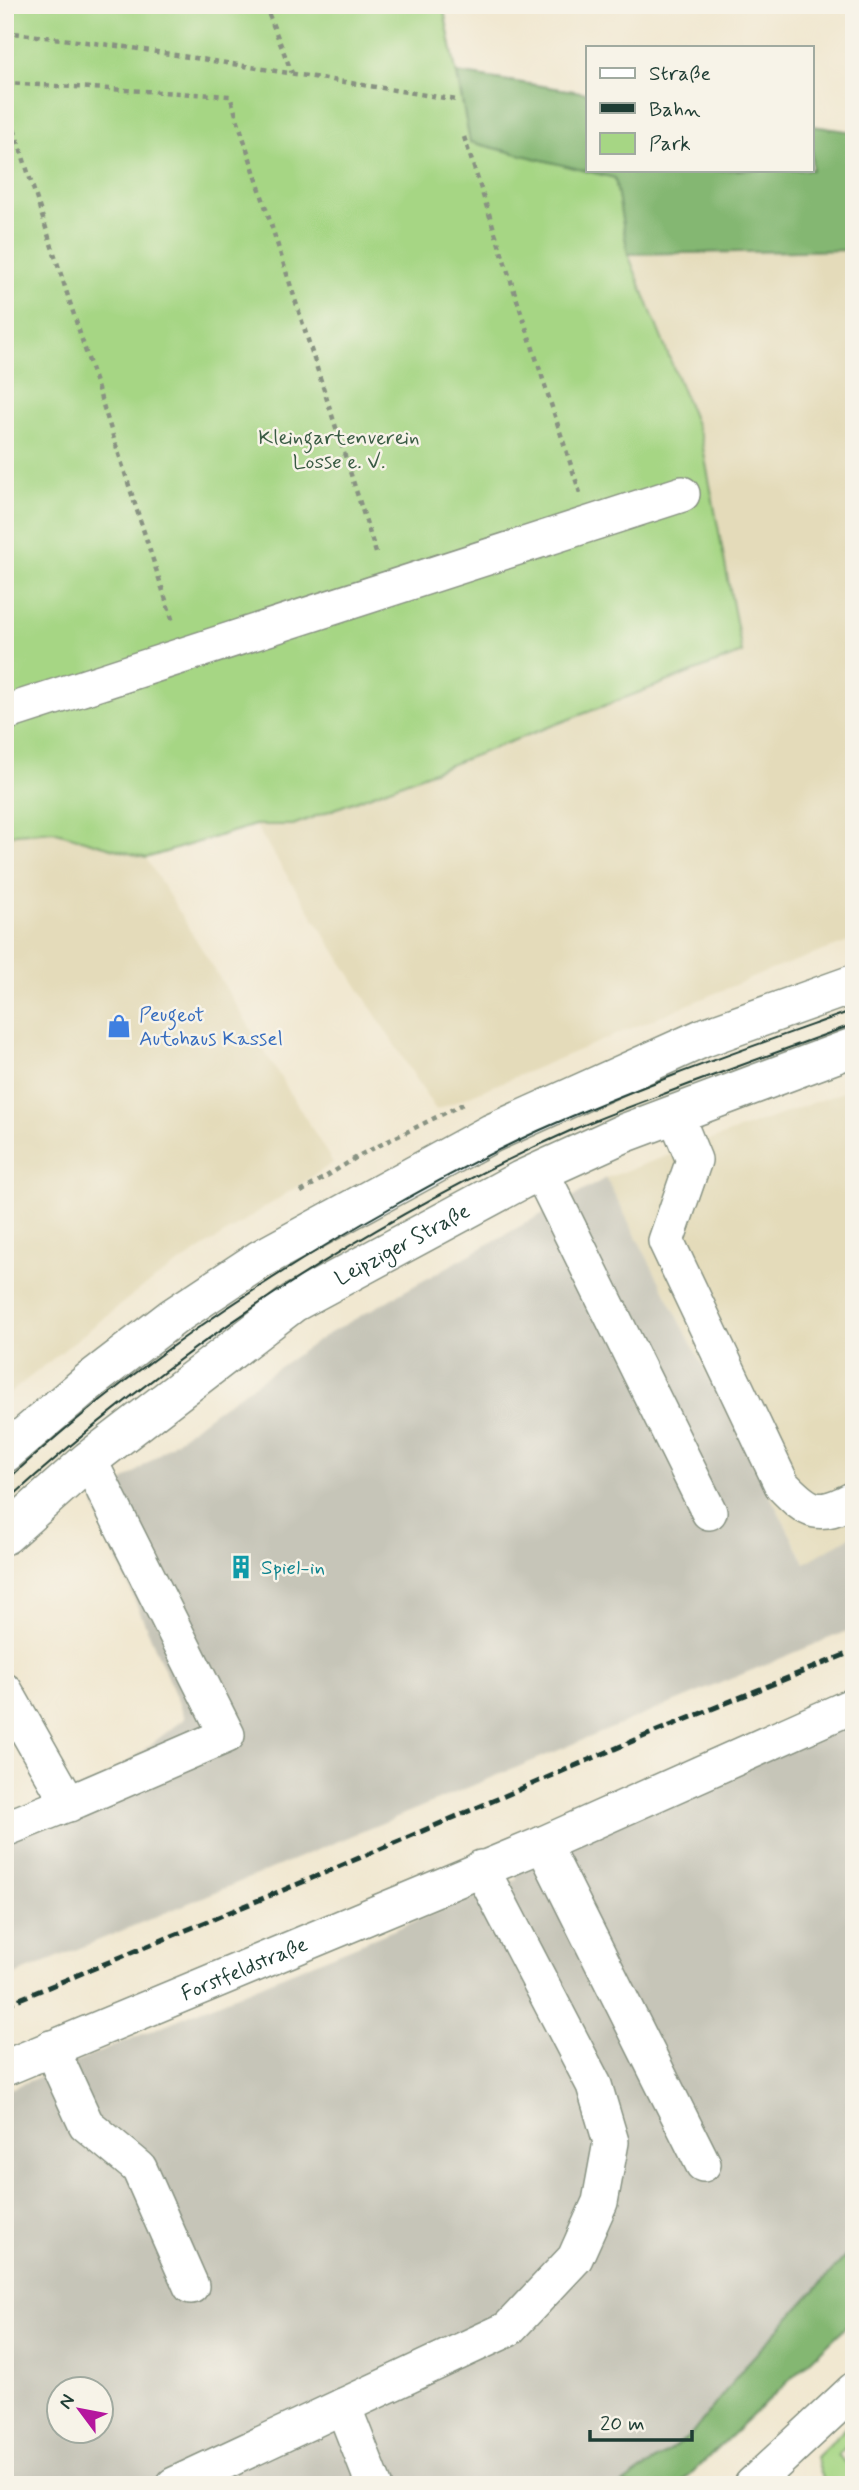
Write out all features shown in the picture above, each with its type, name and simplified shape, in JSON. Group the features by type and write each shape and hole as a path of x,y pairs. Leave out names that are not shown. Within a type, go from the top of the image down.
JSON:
{"main road":[{"path":"5,1453 91,1380 173,1317 259,1260 492,1133 703,1038 854,984"},
{"name":"Leipziger Straße","path":"5,1535 89,1460 293,1303 541,1172 622,1134 854,1047"}],"street":[{"path":"5,713 682,494"},
{"path":"675,1114 694,1160 666,1241 782,1485 796,1500 813,1510 831,1511 854,1499"},
{"path":"541,1172 709,1512"},
{"path":"5,1829 227,1735 89,1460"},
{"path":"5,1691 69,1804"},
{"name":"Forstfeldstraße","path":"5,2068 543,1844 854,1705"},
{"path":"543,1844 703,2164"},
{"path":"174,2485 508,2329 575,2258 600,2202 611,2142 594,2085 481,1868"},
{"path":"51,2048 86,2124 139,2168 191,2286"},
{"path":"752,2485 854,2390"},
{"path":"343,2406 374,2485"}],"path":[{"path":"265,5 292,73"},
{"path":"5,32 126,47 457,100"},
{"path":"5,83 230,96 388,590"},
{"path":"5,101 184,656"},
{"path":"464,137 590,524"}],"shaded area":[{"path":"854,250 854,940 773,969 436,1110 255,825 293,825 701,437 628,254"},
{"path":"53,831 146,858 333,1163 140,1289 5,1397 5,835"},
{"path":"854,1088 854,1534 806,1564 606,1178"},
{"path":"606,1178 805,1563 854,1534 854,1628 5,1979 5,1818 112,1775 185,1718 94,1504 214,1412 323,1337"},
{"path":"854,1695 854,2247 746,2365 691,2435 621,2485 5,2485 5,2091 517,1879 503,1842"}],"green space":[{"name":"Kleingartenverein Losse e. V.","path":"5,5 443,5 470,142 615,178 628,254 701,437 742,653 293,825 255,825 146,858 53,831 5,835"},
{"path":"457,73 586,93 586,171 470,142"},
{"path":"814,126 854,132 854,250 628,254 615,178 591,172 814,172"},
{"path":"854,2247 854,2319 679,2485 621,2485 691,2435 746,2365"},
{"path":"854,2420 854,2438 838,2455 854,2470 854,2485 825,2485 816,2457"}],"tram line":[{"path":"5,1482 96,1404 193,1331 293,1265 414,1194 502,1148 577,1114 854,1010"},
{"path":"5,1503 69,1447 203,1342 346,1248 420,1206 495,1166 587,1124 854,1024"}],"railway":[{"path":"5,2005 854,1651"}],"place":[{"name":"Peugeot Autohaus Kassel","path":"119,1026"},
{"name":"Spiel-in","path":"241,1567"}]}
